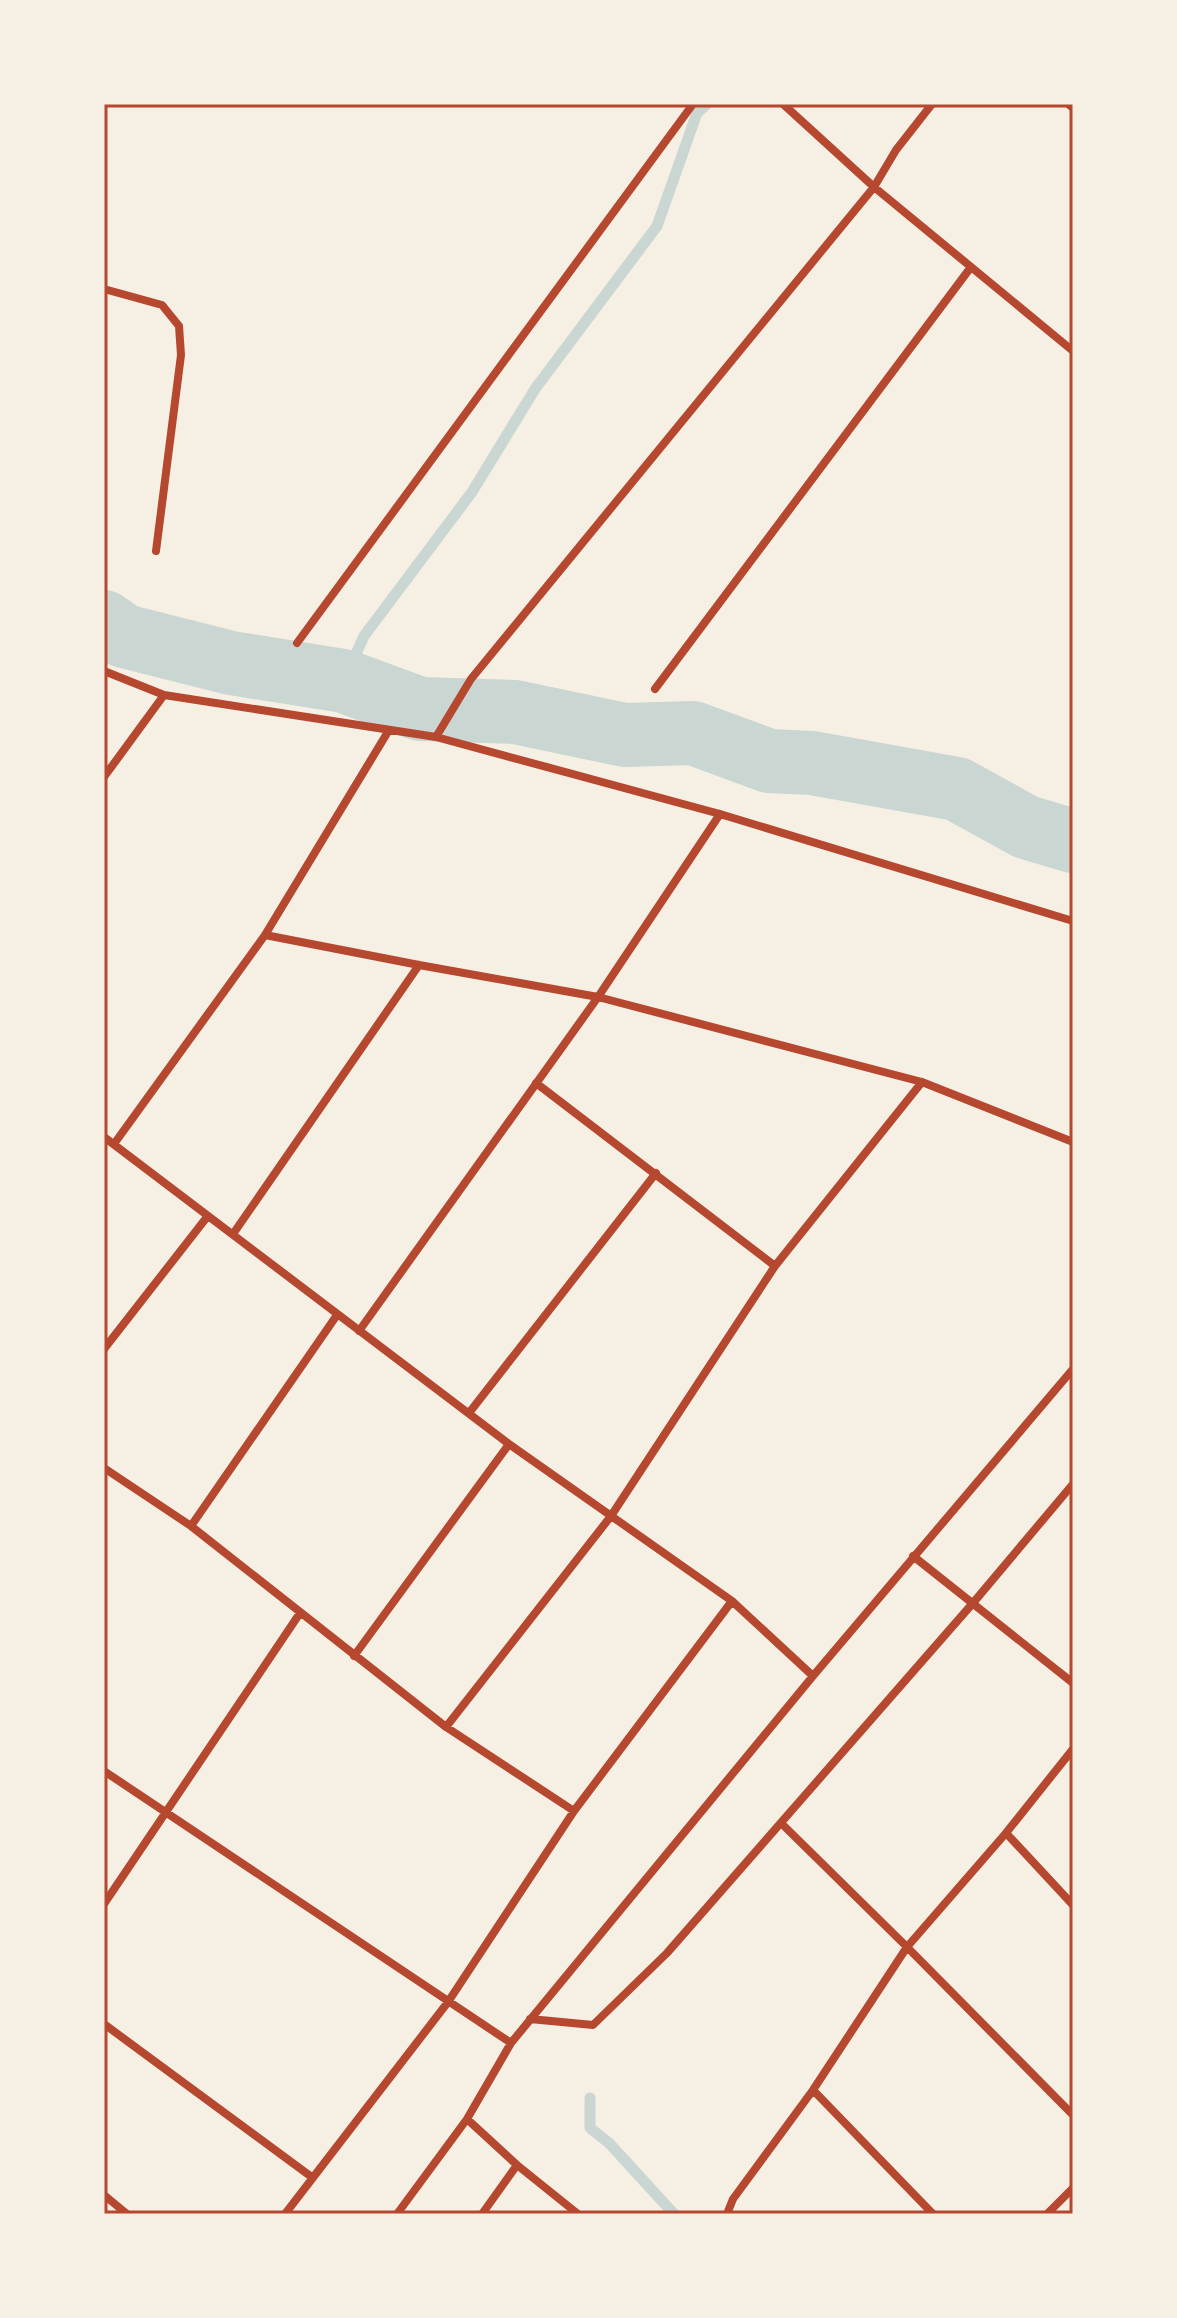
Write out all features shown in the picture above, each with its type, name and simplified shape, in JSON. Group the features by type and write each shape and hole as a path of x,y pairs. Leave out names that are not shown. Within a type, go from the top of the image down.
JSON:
{"street":[{"path":"297,643 693,104"},
{"path":"783,104 874,187 1073,351"},
{"path":"436,737 471,679 874,187 896,150 932,104"},
{"path":"1068,104 1073,108"},
{"path":"655,689 971,267"},
{"path":"104,289 162,305 179,326 181,355 156,551"},
{"path":"104,671 164,695 436,737 720,814 1073,921"},
{"path":"104,777 164,695"},
{"path":"114,1144 265,935 389,730"},
{"path":"359,1331 598,997 720,814"},
{"path":"265,935 598,997 922,1082 1073,1142"},
{"path":"233,1234 419,965"},
{"path":"446,1727 611,1516 775,1266 922,1082"},
{"path":"536,1083 775,1266"},
{"path":"104,1137 509,1444 732,1601 813,1676"},
{"path":"469,1413 656,1173"},
{"path":"104,1349 107,1338 207,1217"},
{"path":"191,1526 337,1315"},
{"path":"397,2214 467,2119 511,2043 530,2019 913,1556 1073,1369"},
{"path":"354,1656 509,1444"},
{"path":"104,1468 191,1526 446,1727 574,1811"},
{"path":"530,2019 593,2025 667,1953 1073,1484"},
{"path":"913,1556 1073,1683"},
{"path":"285,2214 448,2002 574,1811 732,1601"},
{"path":"104,1904 300,1613"},
{"path":"727,2214 733,2199 813,2090 907,1947 1006,1833 1073,1749"},
{"path":"104,1771 511,2043"},
{"path":"781,1823 1073,2115"},
{"path":"1006,1833 1073,1905"},
{"path":"104,2024 313,2178"},
{"path":"813,2090 933,2214"},
{"path":"467,2119 517,2165 578,2214"},
{"path":"482,2214 517,2165"},
{"path":"1047,2214 1073,2188"},
{"path":"104,2195 127,2214"}],"waterway":[{"path":"344,681 364,636 472,492 535,389 657,226 697,113 707,104"},
{"path":"104,622 124,636 231,663 344,681 420,709 515,712 625,735 693,733 769,761 812,763 957,789 1026,827 1073,841"},
{"path":"590,2098 590,2128 609,2143 674,2214"}]}
